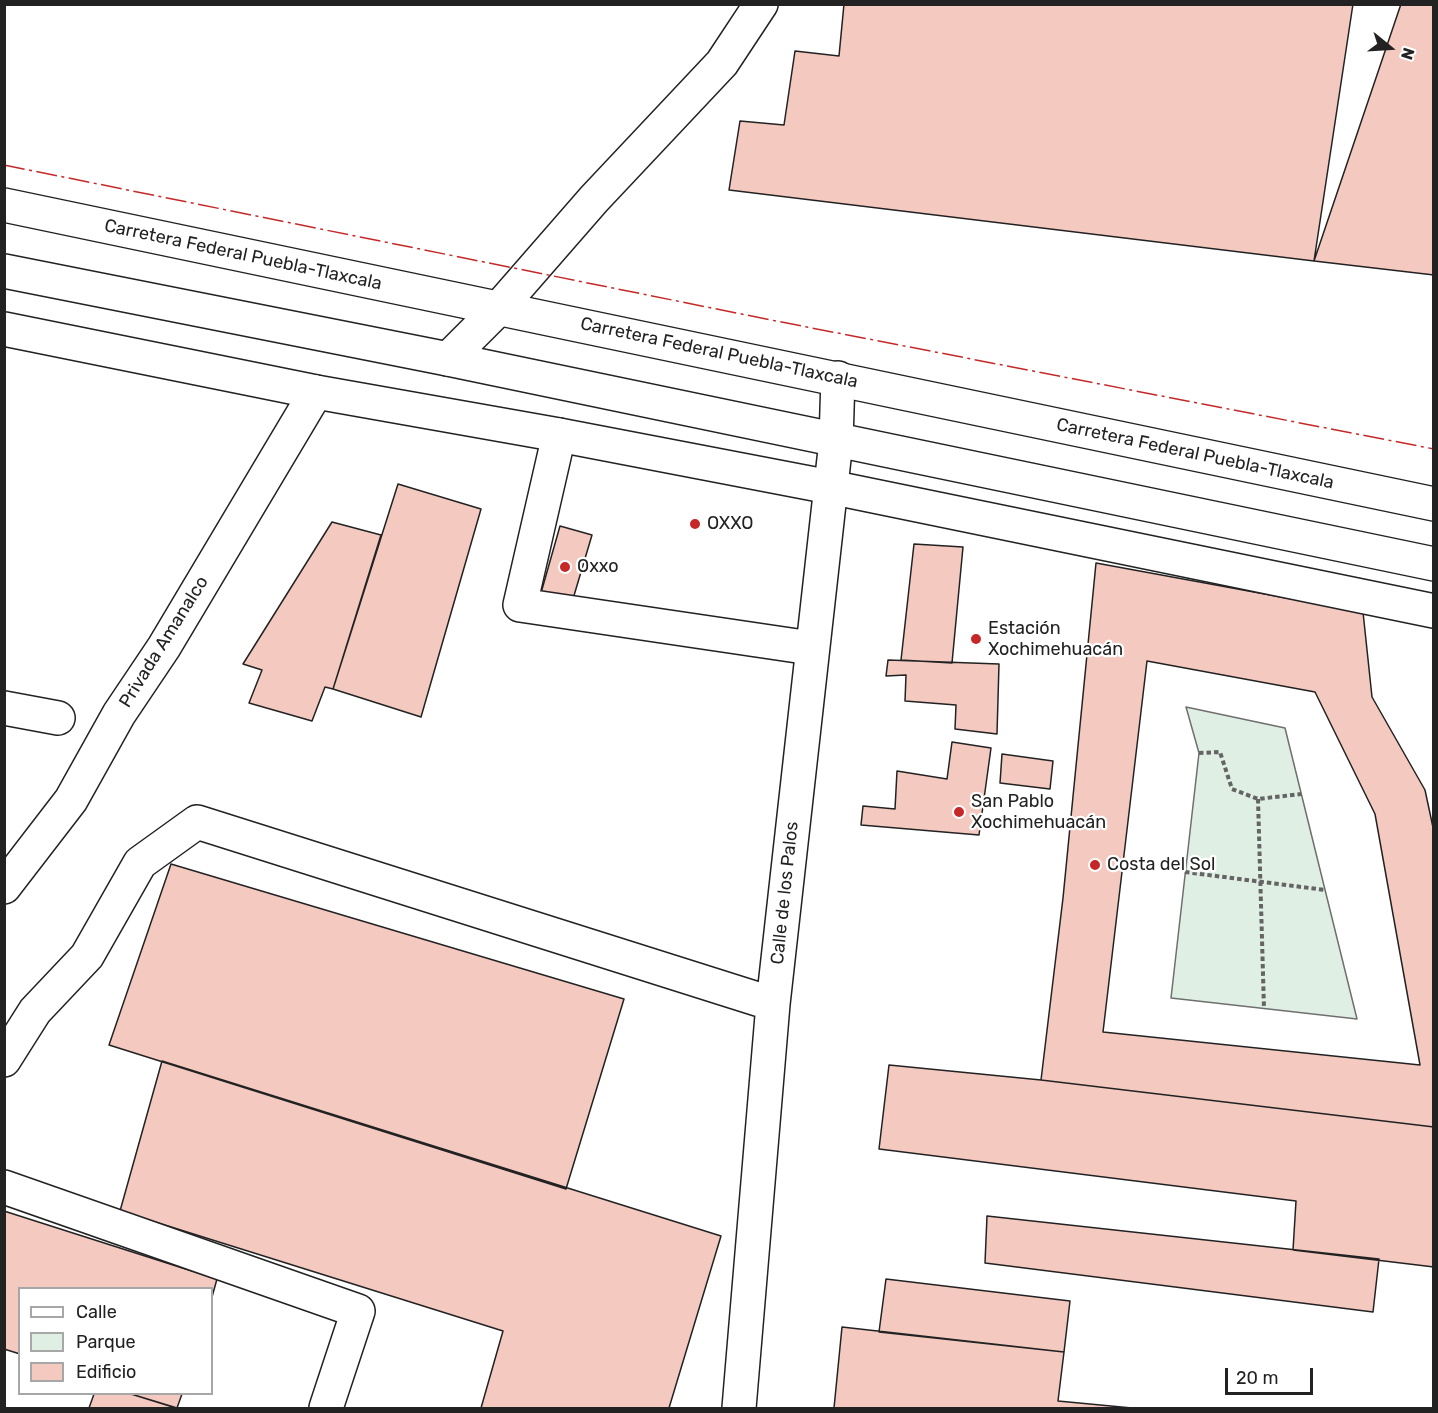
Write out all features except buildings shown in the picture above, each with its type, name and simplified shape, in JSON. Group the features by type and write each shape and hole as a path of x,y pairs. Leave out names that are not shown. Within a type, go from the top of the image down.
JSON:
{"main road":[{"path":"448,359 499,308 594,199 722,63 761,4"},
{"name":"Carretera Federal Puebla-Tlaxcala","path":"4,205 1434,504"},
{"path":"4,271 448,359 1434,564"},
{"path":"4,329 316,392 559,435 830,487 1434,611"},
{"name":"Calle de los Palos","path":"739,1408 773,1004 811,648 836,441 838,378"},
{"name":"Privada Amanalco","path":"4,887 71,800 119,714 164,647 316,392"},
{"path":"559,435 520,605 811,648"},
{"path":"4,708 58,718"},
{"path":"4,1060 35,1011 87,956 140,863 197,822 773,1004"},
{"path":"4,1187 358,1311 326,1408"}],"path":[{"path":"1200,753 1221,752 1232,789 1258,799 1301,794"},
{"path":"1258,799 1264,1009"},
{"path":"1185,872 1325,890"}],"green space":[{"path":"1186,707 1285,728 1357,1019 1171,998 1199,753"}],"power":[{"path":"4,165 776,321 1434,449"}],"place":[{"name":"OXXO","path":"695,524"},
{"name":"Oxxo","path":"565,567"},
{"name":"Estación Xochimehuacán","path":"976,639"},
{"name":"San Pablo Xochimehuacán","path":"959,812"},
{"name":"Costa del Sol","path":"1095,865"}]}
